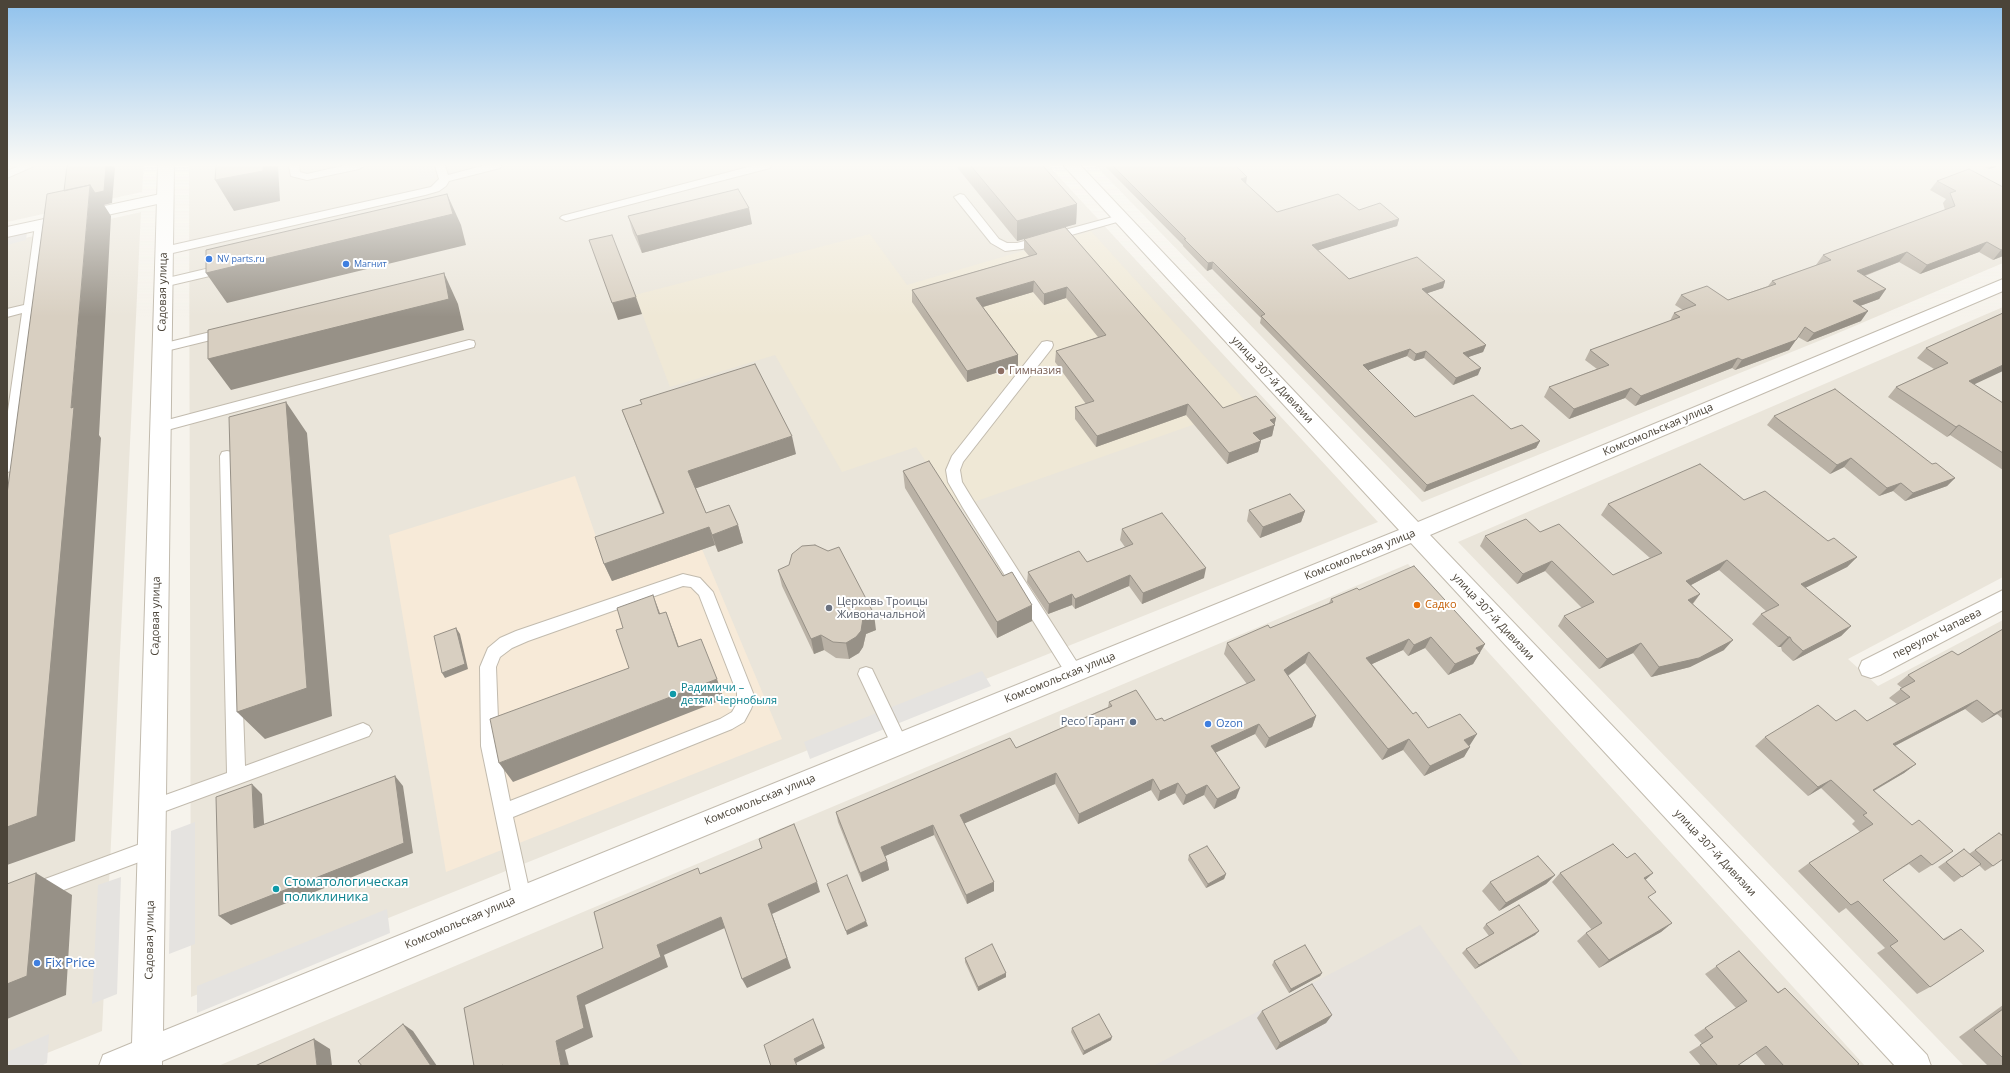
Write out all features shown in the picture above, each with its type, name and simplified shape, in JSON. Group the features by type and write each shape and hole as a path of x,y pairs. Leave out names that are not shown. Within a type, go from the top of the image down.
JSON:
{"street":[{"path":"7,232 82,216"},
{"name":"Садовая улица","path":"147,1059 165,216"},
{"name":"улица 307-й Дивизии","path":"1120,218 1414,533 1916,1066"},
{"name":"Комсомольская улица","path":"114,1066 147,1059 521,898 1414,533 2003,284"},
{"name":"переулок Чапаева","path":"1871,668 2003,599"}],"lane":[{"path":"164,251 319,216"},
{"path":"566,218 573,216"},
{"path":"975,216 995,241 1005,247 1018,247 1120,218"},
{"path":"7,466 41,225"},
{"path":"164,283 236,265"},
{"path":"7,312 29,307"},
{"path":"162,348 237,330"},
{"path":"160,427 469,344"},
{"path":"1048,345 957,460 952,470 955,482 968,504 1074,672"},
{"path":"227,456 236,777"},
{"path":"503,812 726,724 738,716 745,704 745,693 705,592 695,582 683,580 669,584 522,636 506,643 494,652 488,666 488,721 490,746 503,812 521,898"},
{"path":"866,674 899,743"},
{"path":"152,808 363,731"},
{"path":"7,902 151,849"}],"shaded area":[{"path":"7,216 34,216 7,222"},
{"path":"123,216 141,216 102,1031 15,1066 7,1066 7,242"},
{"path":"189,216 1095,216 1378,522 191,997"},
{"path":"1145,216 2003,216 2003,263 1831,336 1422,502"},
{"name":"Гимназия","path":"1091,231 1249,405 957,508 916,447 842,472 775,355 670,387 635,295 870,234 907,285"},
{"path":"27,232 26,240 7,245 7,237"},
{"path":"2003,307 2003,577 1848,659 1878,686 2003,620 2003,1066 1964,1066 1458,542"},
{"path":"575,476 602,554 691,523 782,739 446,872 389,535"},
{"path":"1408,564 1865,1066 218,1066"},
{"path":"982,671 991,686 810,759 804,742"},
{"path":"195,822 195,944 169,954 171,831"},
{"path":"121,877 117,994 92,1004 98,885"},
{"path":"387,909 390,933 197,1013 197,986"},
{"path":"1420,925 1523,1066 1153,1066 1357,960"},
{"path":"49,1034 47,1063 41,1066 7,1066 7,1052"}],"building":[{"path":"44,216 87,216 71,408 74,407 37,816 7,827 7,494"},
{"path":"352,216 444,216 206,273 206,250"},
{"path":"628,216 717,216 637,236"},
{"path":"1013,216 1034,216 1017,221"},
{"path":"1163,216 1396,216 1399,219 1312,245 1349,279 1417,257 1445,281 1422,289 1486,345 1463,353 1481,368 1456,378 1426,351 1416,354 1410,349 1363,365 1415,417 1473,395 1511,429 1522,425 1540,441 1427,485 1261,316 1265,314 1213,262 1208,263 1184,239 1186,239"},
{"path":"1928,216 2003,216 2003,249 2001,250 1987,242 1927,265 1907,252 1857,271 1886,289 1853,301 1868,311 1814,333 1805,327 1796,340 1742,360 1738,358 1641,396 1631,388 1574,409 1549,387 1609,365 1590,350 1680,317 1674,313 1696,305 1681,295 1707,286 1728,300 1776,284 1772,281 1831,260 1823,255"},
{"path":"1065,227 1223,408 1256,396 1276,418 1270,420 1275,425 1253,433 1261,441 1229,453 1188,404 1097,436 1075,407 1094,401 1056,351 1106,335 1067,287 1044,294 1034,281 976,298 1018,355 967,371 912,290 1037,254 1024,239"},
{"path":"612,235 636,297 612,303 589,240"},
{"path":"444,273 449,299 208,359 208,330"},
{"path":"2003,313 2003,365 1969,381 2003,403 2003,453 1959,425 1956,427 1896,387 1948,363 1926,348"},
{"path":"755,364 792,436 688,471 706,513 729,505 738,525 712,535 709,527 604,564 595,537 664,513 622,410 642,404 640,400"},
{"path":"1835,389 1932,464 1936,463 1955,478 1913,493 1901,483 1887,488 1851,458 1837,465 1774,416"},
{"path":"286,402 307,688 237,712 229,417"},
{"path":"929,461 1003,576 1012,572 1032,605 997,622 903,471"},
{"path":"1700,464 1744,500 1765,491 1828,541 1834,538 1857,557 1801,584 1851,626 1803,651 1792,641 1790,637 1788,637 1761,614 1779,605 1727,560 1686,581 1700,594 1688,600 1733,640 1699,658 1659,667 1641,643 1607,659 1564,616 1594,602 1552,561 1523,574 1485,536 1526,519 1540,532 1559,524 1613,575 1662,553 1608,504"},
{"path":"1290,494 1305,511 1263,527 1249,510"},
{"path":"1162,513 1206,568 1143,593 1130,575 1075,599 1072,594 1049,604 1028,572 1079,551 1087,562 1133,544 1122,529"},
{"name":"Церковь Троицы Живоначальной","path":"815,545 828,551 839,547 874,614 863,618 861,631 856,637 846,643 833,642 821,635 811,639 778,570 789,565 792,554 802,546"},
{"path":"1414,566 1485,644 1476,648 1480,653 1455,664 1431,637 1414,645 1409,639 1366,658 1413,714 1416,712 1428,728 1460,714 1477,734 1464,740 1470,747 1430,766 1409,739 1388,749 1309,652 1284,670 1316,716 1269,738 1259,724 1211,746 1240,788 1217,799 1207,785 1186,795 1178,783 1160,791 1153,779 1079,814 1056,773 960,815 994,882 966,895 933,825 881,847 887,861 860,873 836,812 1010,738 1016,748 1112,706 1109,702 1136,690 1156,720 1162,718 1164,721 1255,680 1227,643 1268,625 1270,628 1333,602 1331,599 1357,588 1359,590"},
{"path":"653,595 659,614 666,612 678,647 701,639 717,679 499,763 490,719 629,668 616,630 623,628 617,608"},
{"path":"456,628 465,664 442,673 434,636"},
{"path":"2003,629 2003,709 1994,714 1977,700 1893,744 1916,764 1873,790 1912,825 1919,820 1953,851 1932,865 1921,855 1883,880 1944,940 1961,929 1984,951 1930,987 1890,946 1898,941 1858,901 1851,905 1809,863 1873,824 1863,815 1867,813 1831,780 1818,787 1765,737 1818,705 1836,721 1855,710 1867,721 1910,697 1900,689 1915,681 1908,675 1952,651 1958,655"},
{"name":"Стоматологическая поликлиника","path":"395,776 404,843 219,916 216,797 252,784 254,828"},
{"path":"794,824 817,882 768,904 787,958 742,979 721,917 657,945 661,957 577,996 584,1028 556,1041 561,1066 474,1066 464,1008 603,948 594,912 698,868 700,874 762,848 759,839"},
{"path":"1999,833 2003,836 2003,859 1993,866 1975,850"},
{"path":"1613,844 1627,858 1635,853 1653,873 1644,878 1656,892 1648,897 1672,923 1609,960 1586,933 1602,923 1560,873"},
{"path":"1207,846 1226,874 1208,884 1189,855"},
{"path":"1964,849 1981,864 1962,877 1946,862"},
{"path":"1538,856 1555,875 1506,903 1490,882"},
{"path":"36,873 27,976 7,984 7,884"},
{"path":"847,875 866,921 846,931 827,884"},
{"path":"1519,905 1539,931 1479,965 1466,949 1494,933 1486,924"},
{"path":"992,944 1006,973 978,987 965,958"},
{"path":"1305,945 1322,973 1291,989 1274,961"},
{"path":"1739,951 1778,993 1785,988 1859,1064 1856,1066 1784,1066 1766,1046 1737,1066 1718,1066 1700,1045 1713,1037 1705,1028 1747,1001 1716,966"},
{"path":"1312,984 1332,1015 1280,1043 1262,1011"},
{"path":"2003,1009 2003,1058 1974,1030"},
{"path":"1099,1014 1112,1037 1084,1051 1072,1028"},
{"path":"813,1019 823,1044 794,1059 797,1066 771,1066 764,1045"},
{"path":"403,1024 431,1066 362,1066 358,1061"},
{"path":"314,1039 317,1066 255,1066"}],"place":[{"name":"NV parts.ru","path":"209,259"},
{"name":"Магнит","path":"346,264"},
{"name":"Гимназия","path":"1001,371"},
{"name":"Садко","path":"1417,605"},
{"name":"Церковь Троицы Живоначальной","path":"829,608"},
{"name":"Радимичи – детям Чернобыля","path":"673,694"},
{"name":"Ресо Гарант","path":"1133,722"},
{"name":"Ozon","path":"1208,724"},
{"name":"Стоматологическая поликлиника","path":"276,889"},
{"name":"Fix Price","path":"37,963"}]}
